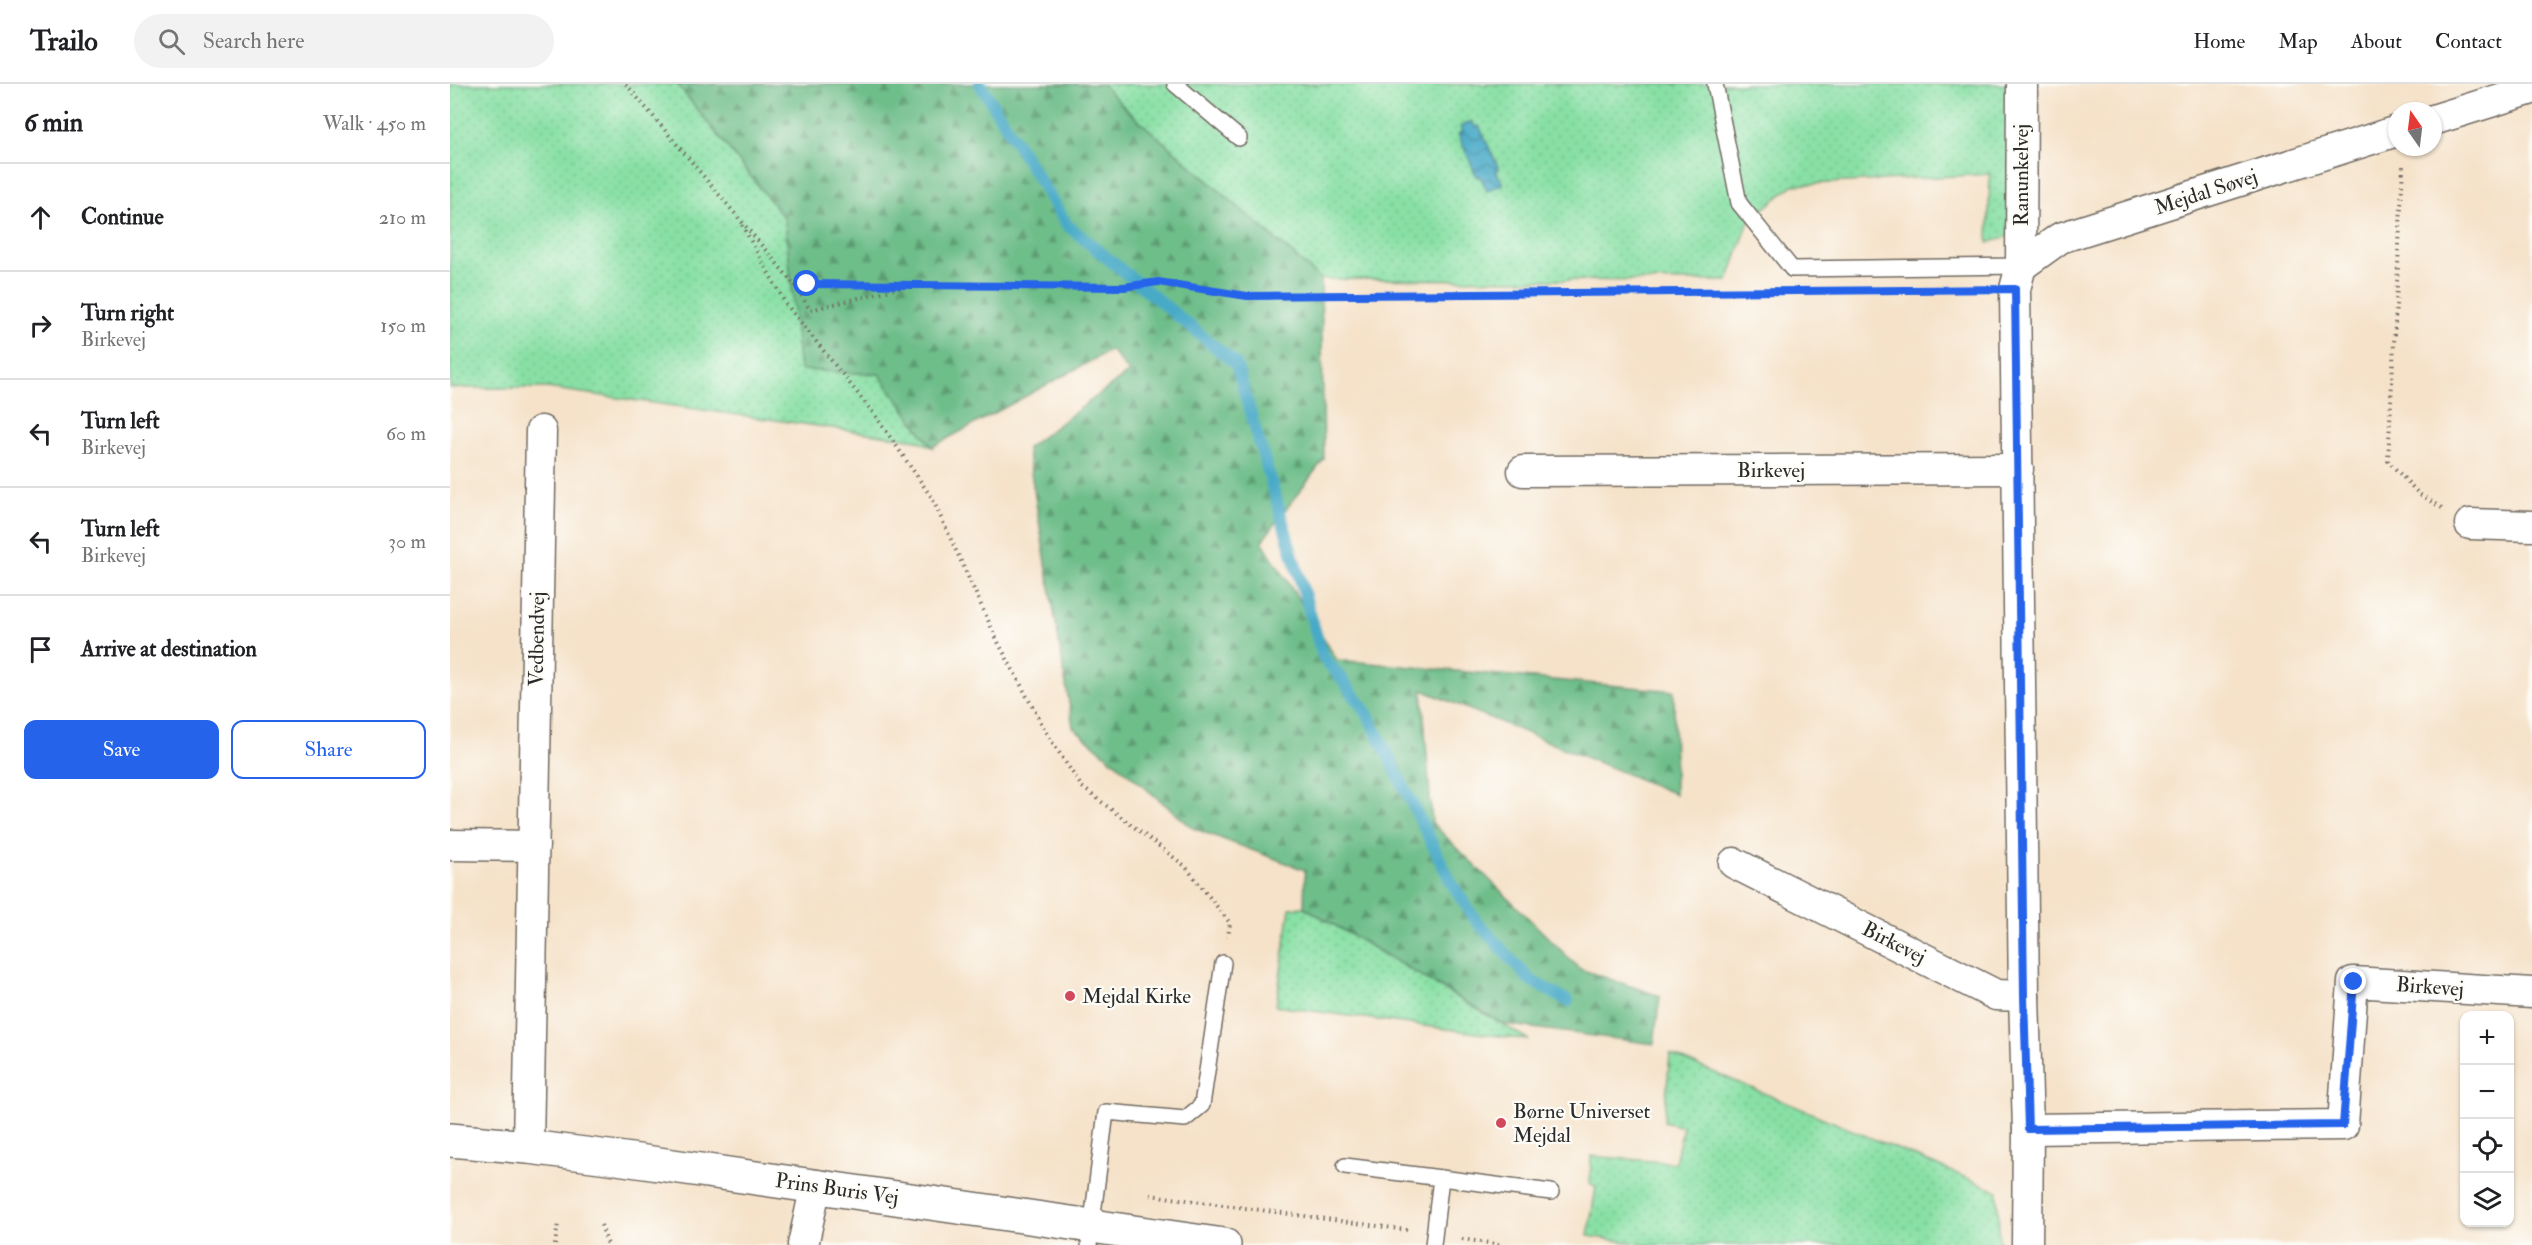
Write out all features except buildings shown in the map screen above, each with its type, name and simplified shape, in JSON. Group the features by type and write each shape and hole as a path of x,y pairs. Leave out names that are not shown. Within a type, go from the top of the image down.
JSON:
{"street":[{"name":"Ranunkelvej","path":"2021,266 2022,84"},
{"path":"2442,117 2532,89"},
{"name":"Mejdal Søvej","path":"2021,266 2060,238 2388,148"},
{"path":"2021,266 2015,289 2024,996 2028,1129 2027,1245"},
{"name":"Vedbendvej","path":"528,1147 541,431"},
{"name":"Birkevej","path":"1523,471 2018,469"},
{"path":"2470,524 2532,526"},
{"path":"450,845 534,846"},
{"name":"Birkevej","path":"1734,863 1996,995 2024,996"},
{"name":"Birkevej","path":"2028,1129 2343,1125 2354,982 2532,993"},
{"name":"Prins Buris Vej","path":"450,1140 528,1147 816,1185 1090,1235 1224,1245"},
{"path":"803,1245 816,1185"}],"lane":[{"path":"1175,84 1239,138"},
{"path":"1715,84 1739,203 1792,269 2021,266"},
{"path":"1090,1235 1106,1112 1185,1119 1202,1105 1223,963"},
{"path":"1346,1166 1551,1192"},
{"path":"1433,1245 1441,1178"}],"path":[{"path":"626,84 795,285 810,310 912,284"},
{"path":"2400,156 2388,461 2419,494 2470,524"},
{"path":"737,216 786,304 875,415 932,498 998,642 1048,736 1082,787 1185,866 1230,922 1223,963"},
{"path":"795,285 841,283 1124,287 1158,282 1247,296 1779,291"},
{"path":"555,1245 558,1223"},
{"path":"601,1225 608,1245"}],"green space":[{"path":"450,84 677,84 785,219 800,369 879,374 932,447 917,440 547,388 450,388"},
{"path":"677,84 1102,84 1128,111 1321,279 1324,459 1262,541 1337,660 1674,691 1675,794 1422,690 1432,823 1580,969 1660,996 1654,1044 1503,1024 1304,907 1305,870 1193,828 1073,727 1027,448 1129,372 1111,350 932,447 879,374 800,370 785,219"},
{"path":"1102,84 2010,84 2009,236 1988,243 1990,174 1793,185 1749,221 1728,281 1321,279 1128,111"},
{"path":"1304,907 1529,1040 1276,1006 1290,908"},
{"path":"1670,1054 1998,1191 1999,1245 1645,1245 1588,1236 1596,1187 1590,1183 1591,1156 1675,1163 1683,1127 1664,1122"}],"water":[{"path":"1472,121 1475,127 1479,126 1499,169 1496,171 1503,184 1487,191 1480,176 1477,177 1458,134 1463,132 1460,127"}],"waterway":[{"path":"980,84 1067,225 1236,364 1323,657 1368,715 1452,884 1477,922 1530,980 1568,1001"}],"place":[{"name":"Mejdal Kirke","path":"1070,996"},
{"name":"Børne Universet Mejdal","path":"1501,1123"}],"route":[{"path":"807,284 1124,287 1158,282 1247,296 2015,289 2024,996 2028,1129 2343,1125 2354,982"}]}
